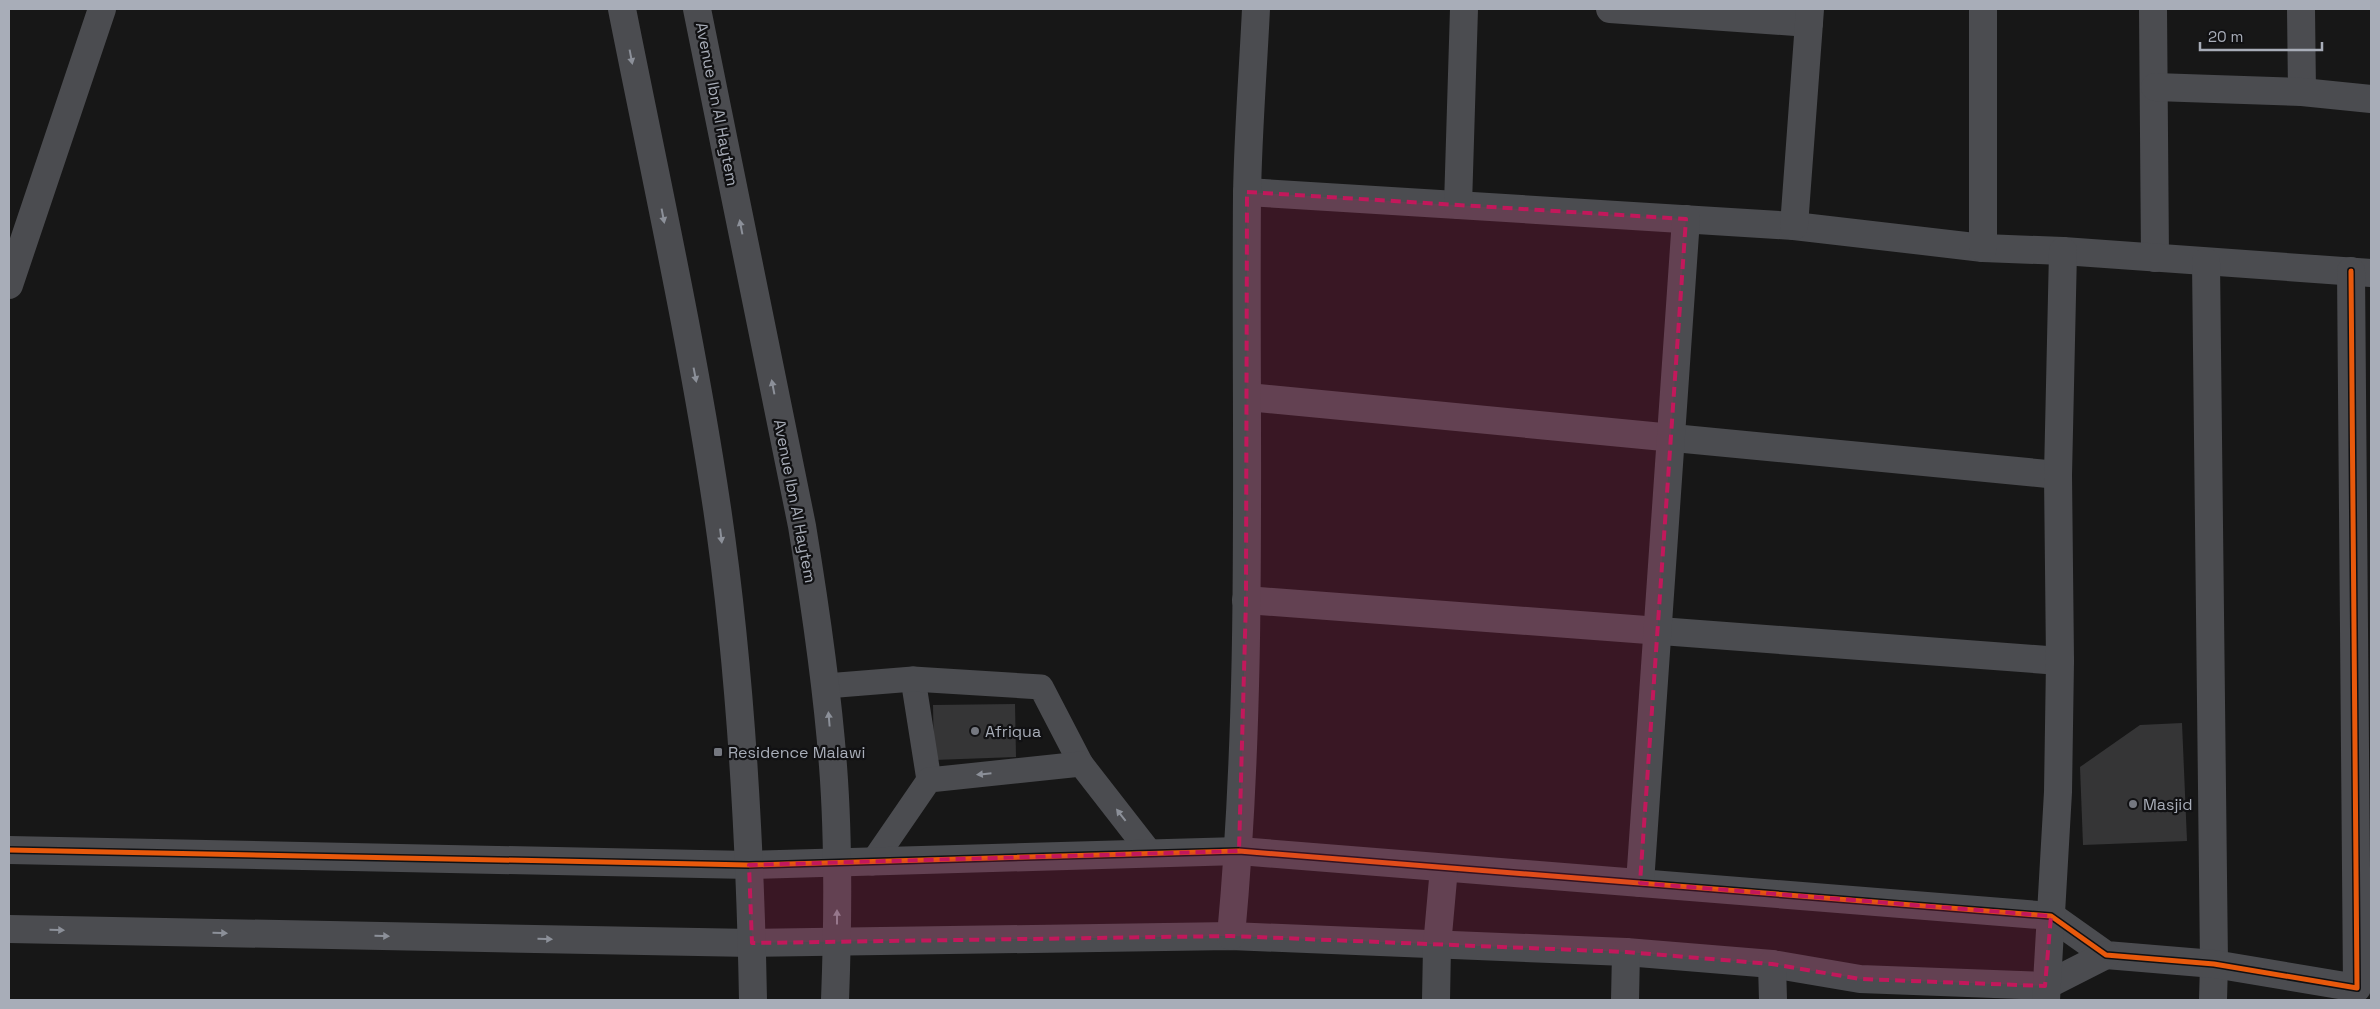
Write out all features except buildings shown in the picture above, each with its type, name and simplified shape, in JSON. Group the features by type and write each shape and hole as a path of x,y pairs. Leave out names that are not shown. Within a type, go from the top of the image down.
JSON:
{"street":[{"path":"9,285 102,9"},
{"path":"622,9 696,381 717,509 732,627 740,717 749,865 753,1000"},
{"name":"Avenue Ibn Al Haytem","path":"698,9 802,526 826,686 833,767 837,864 835,1000"},
{"path":"1231,936 1239,851 1246,600 1248,397 1247,192 1256,9"},
{"path":"1458,205 1464,9"},
{"path":"1610,9 1810,16 1794,226"},
{"path":"1983,9 1983,248"},
{"path":"2153,9 2155,258"},
{"path":"2301,9 2302,92"},
{"path":"2155,86 2302,92 2371,99"},
{"path":"9,850 749,865 837,864 1239,851 2051,916 2106,955 2214,964 2362,994 2361,272 2064,251 1983,248 1794,226 1247,192"},
{"path":"1640,883 1686,219"},
{"path":"2045,993 2058,792 2060,661 2058,475 2064,251"},
{"path":"2206,262 2213,1000"},
{"path":"1248,397 2058,475"},
{"path":"1246,600 2060,661"},
{"path":"1436,1000 1437,946 1444,868"},
{"path":"9,929 752,943 1231,936 1437,946 1626,952 1772,964 1860,989 2045,993 2106,955"},
{"path":"1625,1000 1626,952"},
{"path":"1772,964 1773,1000"}],"lane":[{"path":"872,863 929,780 913,679"},
{"path":"826,686 913,679 1041,687 1081,764 1151,854"},
{"path":"929,780 1081,764"}],"highlighted area":[{"path":"1247,192 1686,219 1640,883 2051,916 2045,986 1860,979 1772,964 1626,952 1231,936 752,943 749,865 1239,851 1246,600"}],"cycle path":[{"path":"9,850 749,865 1239,851 2051,916 2106,955 2214,964 2357,988 2351,271"}],"place":[{"name":"Afriqua","path":"975,731"},
{"name":"Residence Malawi","path":"718,752"},
{"name":"Masjid","path":"2133,804"}]}
